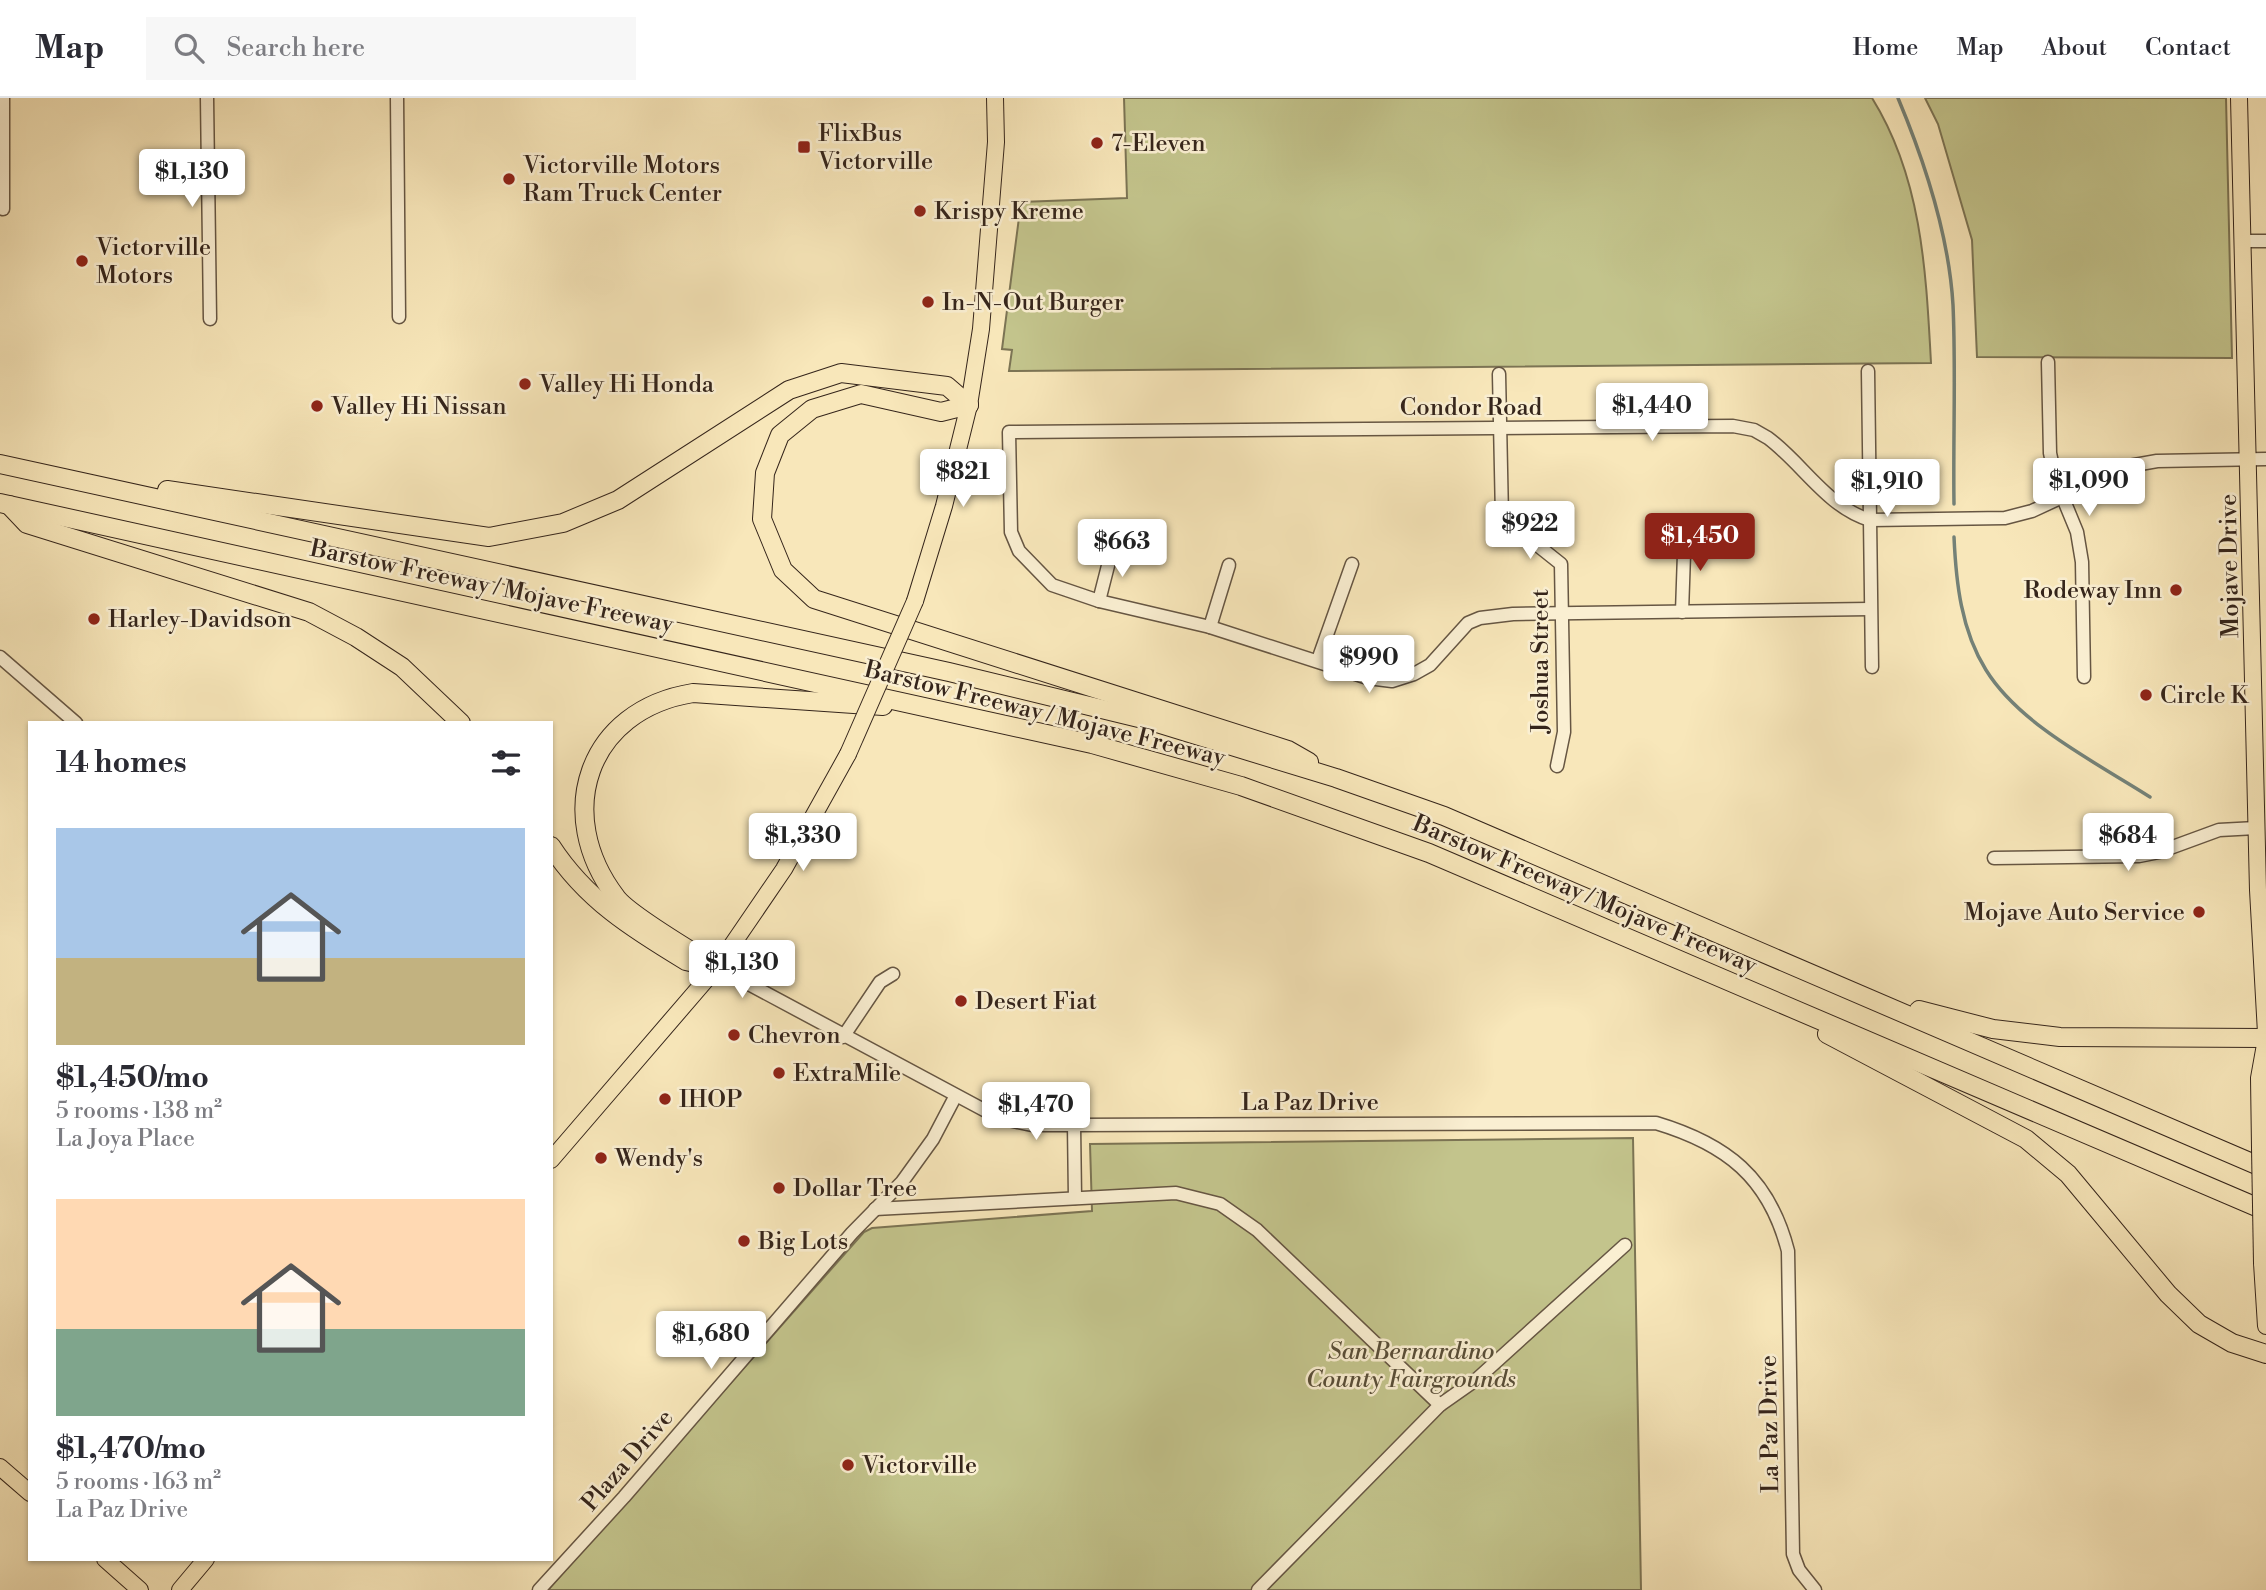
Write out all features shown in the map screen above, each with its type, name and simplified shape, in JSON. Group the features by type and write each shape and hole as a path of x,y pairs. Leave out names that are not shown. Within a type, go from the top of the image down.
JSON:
{"highway":[{"path":"9,466 489,537 563,523 618,500 789,390 841,373 947,386 969,405"},
{"path":"969,405 941,412 862,394 812,409 780,435 765,473 762,519 783,570 814,599 1288,750 1336,778"},
{"name":"Barstow Freeway / Mojave Freeway","path":"9,466 949,672 1147,720 1336,778 1444,816 2266,1169"},
{"path":"4,504 27,524 309,612 356,637 402,667 459,721"},
{"name":"Barstow Freeway / Mojave Freeway","path":"4,504 939,709 1092,744 1241,786 1429,853 2266,1211"},
{"path":"717,967 618,900 594,864 585,832 583,799 587,776 606,742 636,711 666,697 692,693 939,709"},
{"path":"553,849 613,916 686,961 717,967"},
{"path":"1693,966 2026,1139 2068,1174 2168,1294 2199,1324 2232,1343 2266,1354"},
{"path":"1860,994 1993,1029 2026,1034 2060,1037 2266,1037"}],"main road":[{"path":"553,1158 717,967 784,869 848,754 915,601 944,506 969,405 983,304 996,142 995,98"},
{"name":"Mojave Drive","path":"2239,98 2243,240 2258,459 2261,828 2266,1037 2259,1078 2262,1263 2266,1326"},
{"path":"0,1467 28,1491"},
{"path":"107,1561 140,1590"},
{"path":"180,1590 204,1561"}],"street":[{"path":"3,98 3,209"},
{"path":"207,98 210,319"},
{"path":"397,98 399,317"},
{"path":"2243,240 2266,241"},
{"path":"2048,362 2050,453 2063,498 2077,532 2082,562 2084,677"},
{"path":"1868,370 1872,667"},
{"name":"Joshua Street","path":"1499,374 1502,517 1560,564 1564,732 1557,766"},
{"name":"Condor Road","path":"1099,601 1052,585 1019,551 1011,532 1009,432 1733,426 1754,430 1780,447 1839,505 1870,520 2005,518 2032,512 2105,475 2129,466 2157,461 2258,459"},
{"path":"1682,612 1684,554 1693,529"},
{"path":"1112,550 1099,601 1210,627 1368,678 1392,681 1430,665 1455,635 1480,618 1563,613 1870,610"},
{"path":"1318,660 1352,564"},
{"path":"1210,627 1229,565"},
{"path":"0,657 74,721"},
{"path":"1994,858 2140,856 2159,852 2219,830 2261,828"},
{"name":"La Paz Drive","path":"717,967 955,1097 1015,1122 1074,1125 1656,1123 1691,1134 1723,1151 1746,1171 1768,1199 1782,1228 1788,1251 1793,1554 1808,1588"},
{"path":"843,1037 880,982 893,974"},
{"name":"Plaza Drive","path":"539,1590 914,1167 955,1097"},
{"path":"1074,1125 1075,1198"},
{"path":"875,1209 1176,1193 1220,1204 1257,1230 1440,1405"},
{"path":"1258,1590 1440,1405 1477,1380 1625,1245"}],"green space":[{"path":"1124,98 1872,98 1902,160 1911,193 1927,294 1931,363 1009,371 1012,350 1002,349 1021,202 1127,198"},
{"path":"1925,98 2226,98 2232,358 1977,357 1972,240 1938,124"},
{"name":"San Bernardino County Fairgrounds","path":"1633,1138 1641,1590 548,1590 864,1232 872,1228 1092,1211 1090,1144"}],"waterway":[{"path":"1898,98 1934,199 1951,279 1954,504"},
{"path":"1954,537 1958,588 1965,622 1978,655 2001,690 2061,741 2150,797"}],"place":[{"name":"7-Eleven","path":"1097,143"},
{"name":"FlixBus Victorville","path":"804,147"},
{"name":"Victorville Motors Ram Truck Center","path":"509,179"},
{"name":"Krispy Kreme","path":"920,211"},
{"name":"Victorville Motors","path":"82,261"},
{"name":"In-N-Out Burger","path":"928,302"},
{"name":"Valley Hi Honda","path":"525,384"},
{"name":"Valley Hi Nissan","path":"317,406"},
{"name":"Rodeway Inn","path":"2176,590"},
{"name":"Harley-Davidson","path":"94,619"},
{"name":"Circle K","path":"2146,695"},
{"name":"Mojave Auto Service","path":"2199,912"},
{"name":"Desert Fiat","path":"961,1001"},
{"name":"Chevron","path":"734,1035"},
{"name":"ExtraMile","path":"779,1073"},
{"name":"IHOP","path":"665,1099"},
{"name":"Wendy's","path":"601,1158"},
{"name":"Dollar Tree","path":"779,1188"},
{"name":"Big Lots","path":"744,1241"},
{"name":"Victorville","path":"848,1465"}]}
